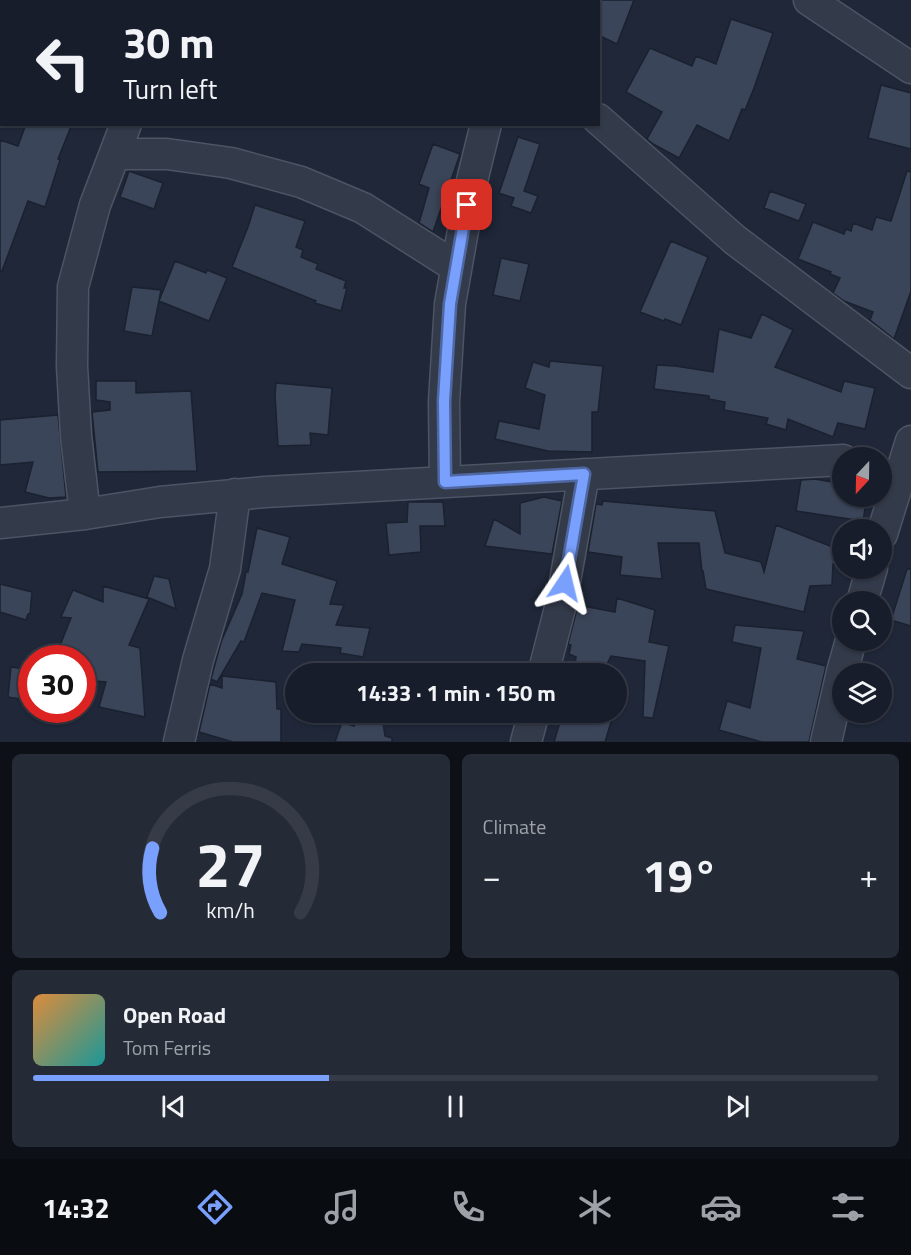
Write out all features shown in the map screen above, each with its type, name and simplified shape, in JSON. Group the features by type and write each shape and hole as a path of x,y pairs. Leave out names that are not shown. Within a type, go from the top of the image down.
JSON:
{"street":[{"path":"809,0 911,68"},
{"path":"600,121 735,240 911,373"},
{"path":"85,514 76,436 72,366 73,288 95,205 125,126"},
{"path":"445,482 444,401 450,304 471,185 486,126"},
{"path":"115,154 167,153 231,162 301,182 363,208 456,267"},
{"path":"885,519 900,452"},
{"path":"0,523 235,494 832,461"},
{"path":"546,663 561,604 584,474"},
{"path":"179,742 198,660 225,569 235,494"},
{"path":"826,742 848,651"},
{"path":"526,742 531,723"}],"building":[{"path":"600,0 634,0 617,44 600,36"},
{"path":"731,19 773,33 754,88 745,110 742,109 729,141 697,125 679,158 647,139 662,112 626,92 650,48 692,66 696,56 716,64"},
{"path":"881,85 911,93 911,149 868,138"},
{"path":"25,126 71,126 58,159 60,160 45,207 28,201 2,271 0,271 0,140 18,146"},
{"path":"518,137 540,144 524,191 538,196 531,213 511,206 514,198 499,193"},
{"path":"433,144 460,154 433,232 419,223 429,188 419,184"},
{"path":"129,171 163,183 154,209 120,197"},
{"path":"907,171 911,172 911,291 894,339 870,320 873,312 844,301 833,293 840,278 798,259 813,222 844,234 846,229 851,231 853,223 872,230 876,217 891,221"},
{"path":"770,191 806,204 799,221 764,208"},
{"path":"255,205 305,221 296,247 303,250 301,257 318,264 316,269 346,281 344,288 347,288 341,311 315,303 316,301 232,267"},
{"path":"671,241 708,257 681,325 640,312"},
{"path":"501,258 529,264 520,301 493,295"},
{"path":"175,261 227,278 209,321 159,301"},
{"path":"132,287 161,290 152,336 124,331"},
{"path":"762,314 793,330 775,367 841,392 844,381 875,388 865,429 838,423 833,437 788,419 786,430 766,424 768,418 724,410 725,402 709,399 709,396 654,389 657,365 713,372 719,329 751,338"},
{"path":"550,361 603,366 598,412 592,412 592,452 548,451 495,439 499,421 539,429 545,395 525,388 533,362 549,367"},
{"path":"96,381 136,381 136,393 191,391 197,471 98,472 92,412 110,410 110,402 96,400"},
{"path":"276,383 332,388 328,435 310,433 311,445 278,446"},
{"path":"58,415 66,497 49,498 25,492 33,462 0,465 0,420"},
{"path":"815,479 832,482 832,507 865,507 863,519 796,511 801,480"},
{"path":"544,497 562,501 552,554 485,546 494,519 520,534 520,503"},
{"path":"603,501 715,511 725,553 761,562 764,572 776,525 832,547 832,585 810,586 804,612 706,589 699,543 658,543 662,579 620,575 622,557 588,552 596,504 602,505"},
{"path":"408,502 443,502 445,526 420,526 421,552 389,555 386,523 407,522"},
{"path":"257,528 290,537 282,564 337,581 330,604 344,605 336,625 370,628 363,657 340,653 341,648 302,644 299,652 282,651 295,600 262,593 244,642 241,641 217,682 211,679 221,642 242,594"},
{"path":"907,569 911,569 911,626 892,620"},
{"path":"154,576 169,579 176,609 147,597"},
{"path":"0,584 32,592 30,614 26,620 0,612"},
{"path":"103,586 149,599 129,645 140,648 145,717 99,707 106,682 96,681 96,645 60,645 71,618 61,617 73,590 103,602"},
{"path":"617,598 655,610 649,642 669,646 653,718 643,717 645,661 611,656 608,663 575,663 576,657 569,654 571,645 568,644 578,605 615,612"},
{"path":"735,625 804,631 797,659 826,666 809,742 762,742 719,730 727,701 750,708 761,648 732,642"},
{"path":"11,667 18,668 18,699 8,697"},
{"path":"222,676 276,682 277,709 281,709 281,742 233,742 199,732 210,684 222,688"},
{"path":"342,723 354,726 355,723 383,723 385,736 392,738 392,742 335,742"},
{"path":"560,723 611,723 605,742 554,742"}],"route":[{"path":"467,205 450,304 444,401 445,482 584,474 565,583"}]}
